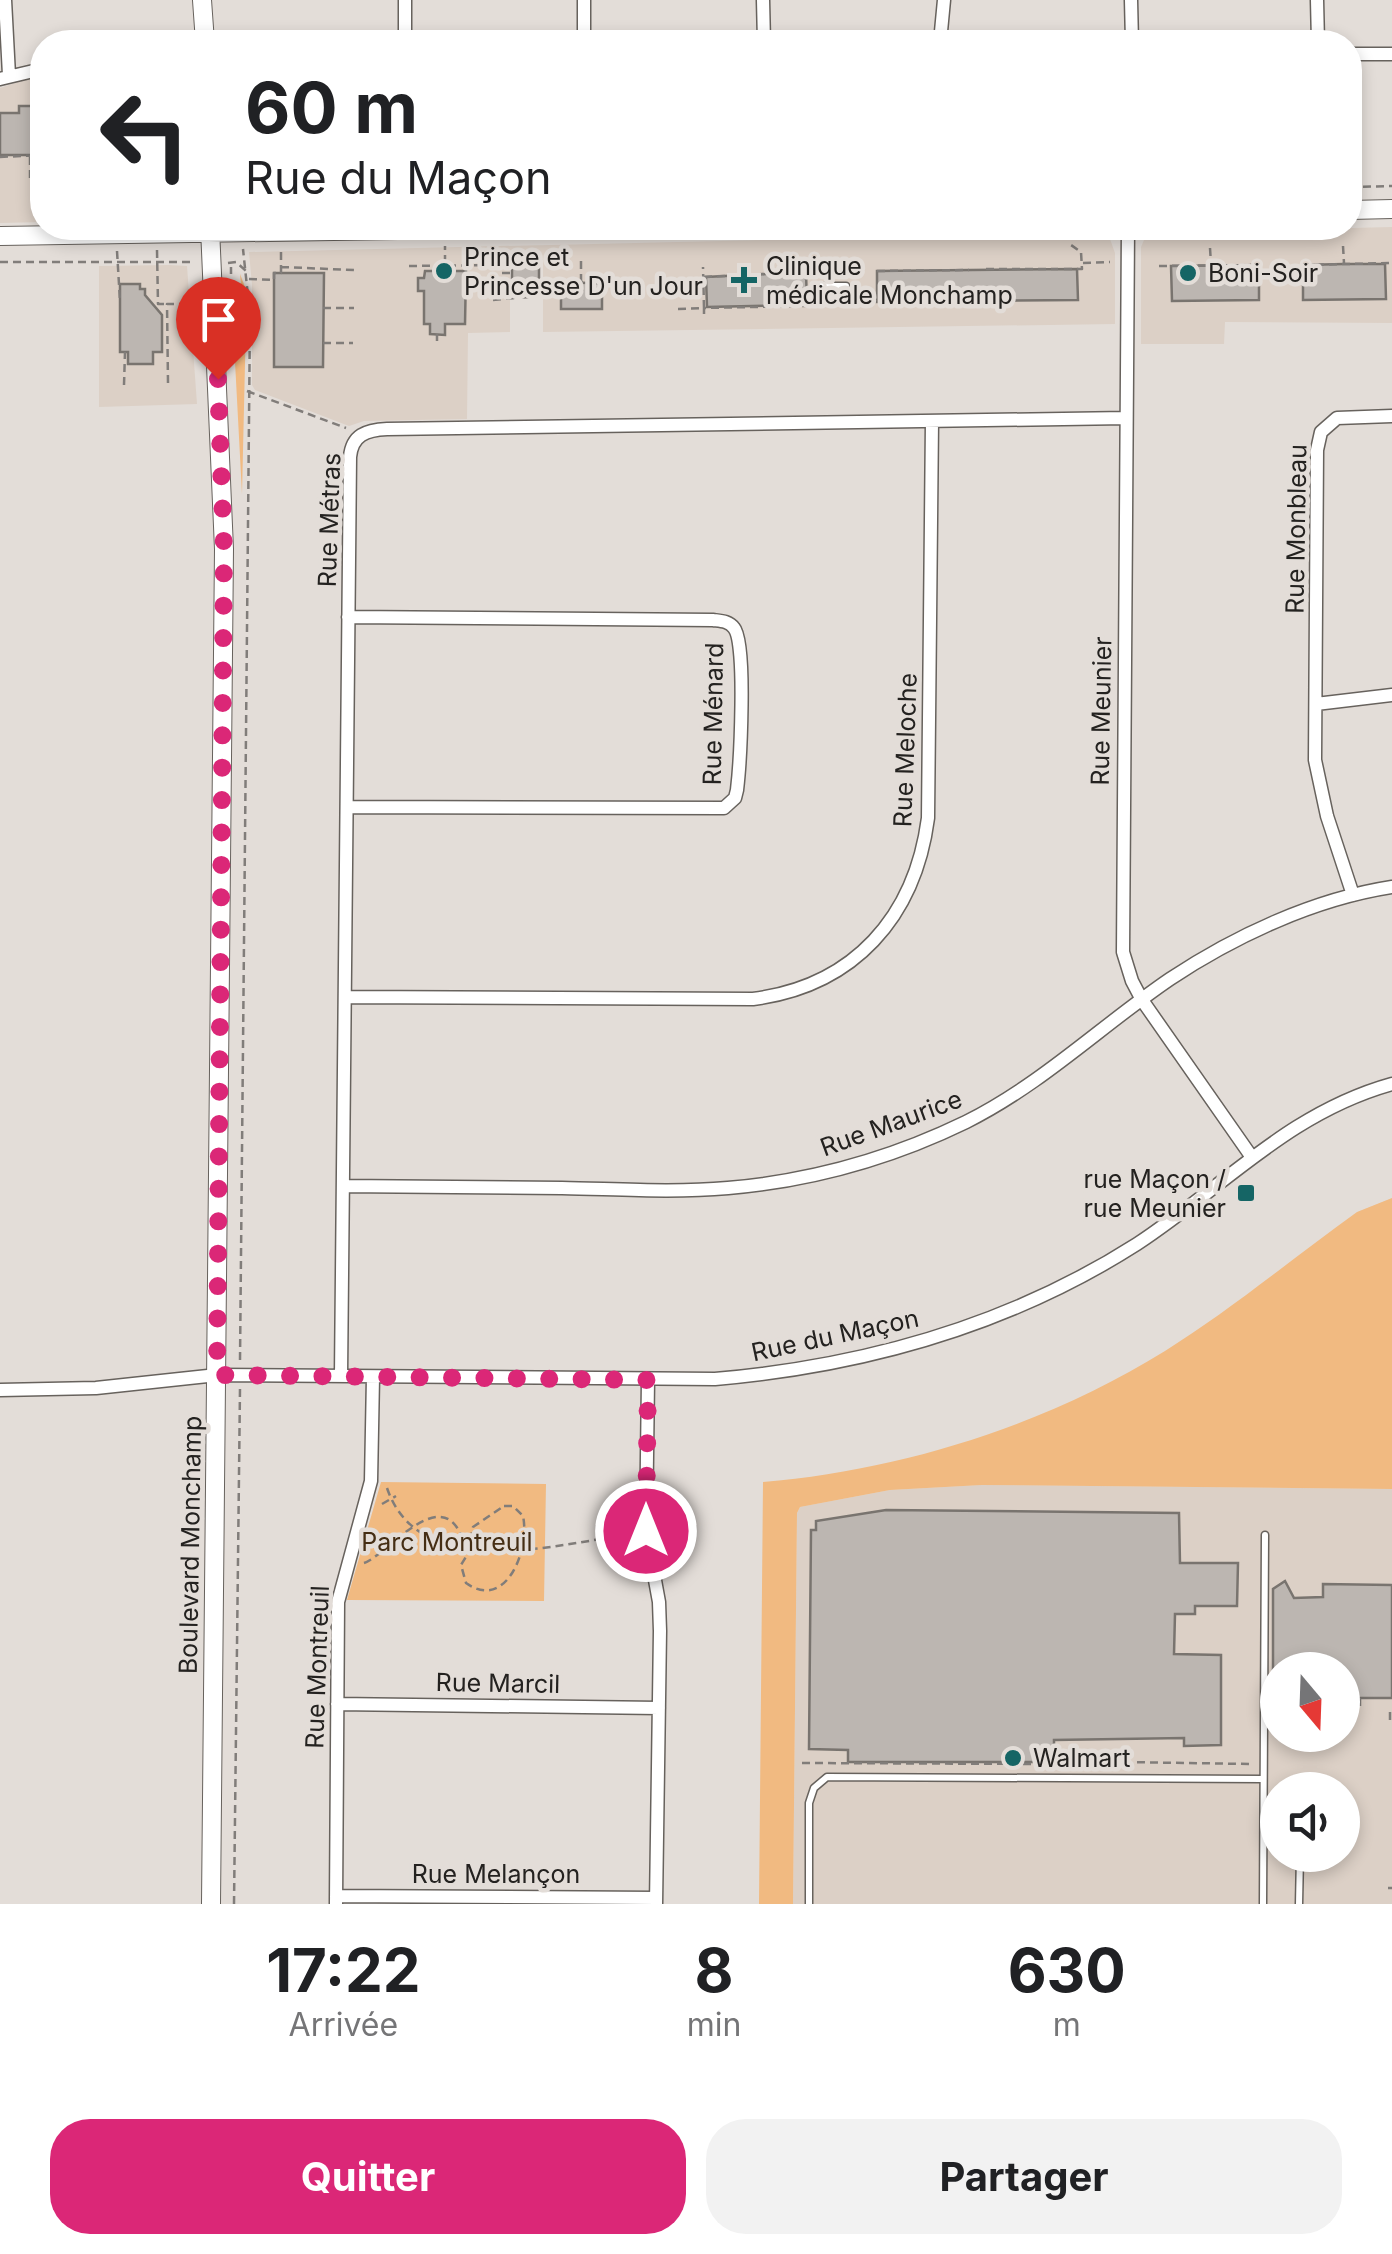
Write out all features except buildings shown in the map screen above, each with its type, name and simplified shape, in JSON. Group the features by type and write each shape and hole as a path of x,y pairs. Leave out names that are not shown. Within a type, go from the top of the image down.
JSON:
{"street":[{"path":"5,0 4,77 30,72"},
{"path":"202,0 204,30"},
{"path":"405,0 406,30"},
{"path":"584,0 584,30"},
{"path":"763,0 764,30"},
{"path":"941,30 944,0"},
{"path":"1131,0 1132,30"},
{"path":"1317,0 1318,30"},
{"path":"1362,54 1392,54"},
{"path":"1362,210 1392,210"},
{"path":"0,236 30,236"},
{"name":"Boulevard Monchamp","path":"210,240 224,550 212,1904"},
{"name":"Rue Meunier","path":"1128,240 1122,934 1126,964 1142,1000 1251,1156"},
{"name":"Rue Monbleau","path":"1353,894 1318,779 1318,440 1325,425 1336,418 1392,416"},
{"name":"Rue Métras","path":"341,1376 350,450 364,432 1126,418"},
{"name":"Rue Meloche","path":"345,998 754,999 808,985 851,962 868,947 906,898 920,860 928,818 932,421"},
{"name":"Rue Ménard","path":"346,807 724,808 734,798 738,782 741,654 735,628 713,620 348,617"},
{"path":"1316,704 1392,695"},
{"name":"Rue Maurice","path":"342,1186 689,1190 771,1183 833,1171 919,1142 990,1109 1060,1064 1172,978 1261,929 1353,894 1392,888"},
{"name":"Rue du Maçon","path":"0,1390 96,1388 217,1375 715,1379 791,1371 875,1354 950,1333 1036,1299 1114,1258 1180,1213 1251,1156 1334,1104 1392,1084"},
{"name":"Rue Montreuil","path":"336,1900 339,1591 371,1481 373,1377"},
{"path":"648,1380 646,1518 659,1602 656,1901"},
{"name":"Rue Marcil","path":"337,1704 658,1708"},
{"name":"Rue Melançon","path":"336,1900 656,1901"}],"lane":[{"path":"829,262 830,286"},
{"path":"817,286 846,286"},
{"path":"1263,1772 1265,1535"},
{"path":"809,1904 810,1803 817,1784 827,1777 1260,1778"},
{"path":"1263,1872 1263,1904"},
{"path":"1299,1904 1300,1872"}],"path":[{"path":"0,157 30,155 30,180"},
{"path":"1362,187 1392,186"},
{"path":"444,267 445,244"},
{"path":"1064,269 1082,268 1082,252 1071,245"},
{"path":"1343,246 1344,264"},
{"path":"248,280 274,280 274,273 281,273 281,248"},
{"path":"1210,248 1211,266"},
{"path":"157,250 156,305 192,304"},
{"path":"240,1362 248,280 243,250"},
{"path":"117,251 120,301"},
{"path":"0,262 188,261"},
{"path":"575,282 584,282 581,261"},
{"path":"231,274 231,265 236,262 247,272"},
{"path":"1082,263 1114,262"},
{"path":"1303,265 1392,263"},
{"path":"410,266 502,265"},
{"path":"1159,266 1258,265"},
{"path":"740,266 740,274"},
{"path":"280,267 354,270"},
{"path":"703,267 704,311"},
{"path":"986,269 1058,269"},
{"path":"877,271 969,270"},
{"path":"678,309 807,306 806,272 704,277"},
{"path":"502,274 512,273"},
{"path":"494,300 523,298"},
{"path":"167,304 168,383"},
{"path":"324,308 354,308"},
{"path":"437,334 437,341"},
{"path":"323,343 353,343"},
{"path":"124,384 125,352"},
{"path":"247,391 348,429"},
{"name":"Boulevard Monchamp","path":"234,1904 240,1396"},
{"path":"376,1504 396,1496"},
{"path":"392,1500 411,1527 444,1546 503,1551 637,1533"},
{"path":"509,1505 522,1516 524,1548 504,1582 488,1591 472,1587 462,1575 469,1536 483,1518 509,1505"},
{"path":"357,1563 373,1560 411,1527 443,1519 456,1524 461,1535 469,1536"},
{"path":"1390,1708 1390,1720"},
{"path":"802,1763 1251,1764"}],"shaded area":[{"path":"30,79 30,222 0,223 0,88"},
{"path":"1392,227 1392,323 1225,322 1224,344 1141,344 1144,240 1362,240 1362,228"},
{"path":"760,240 1110,240 1115,253 1115,324 543,332 543,260 510,260 510,332 468,333 467,419 364,421 349,426 255,390 252,385 249,252"},
{"path":"99,266 187,266 197,404 99,407"},
{"path":"982,1485 1392,1489 1392,1904 793,1904 800,1507 890,1490"}],"green space":[{"path":"240,274 245,287 246,320 242,494 231,286 237,288 241,284"},
{"path":"1392,1198 1392,1489 982,1485 890,1490 800,1507 793,1904 759,1904 763,1482 868,1467 920,1455 972,1440 1072,1401 1165,1351 1357,1212"},
{"name":"Parc Montreuil","path":"381,1482 546,1484 544,1601 347,1600"}],"place":[{"name":"Prince et Princesse D'un Jour","path":"444,271"},
{"name":"Boni-Soir","path":"1188,273"},
{"name":"Clinique médicale Monchamp","path":"744,280"},
{"name":"rue Maçon / rue Meunier","path":"1246,1193"},
{"name":"Walmart","path":"1013,1758"}],"route":[{"path":"218,379 224,550 217,1375 648,1380 646,1531"}]}
